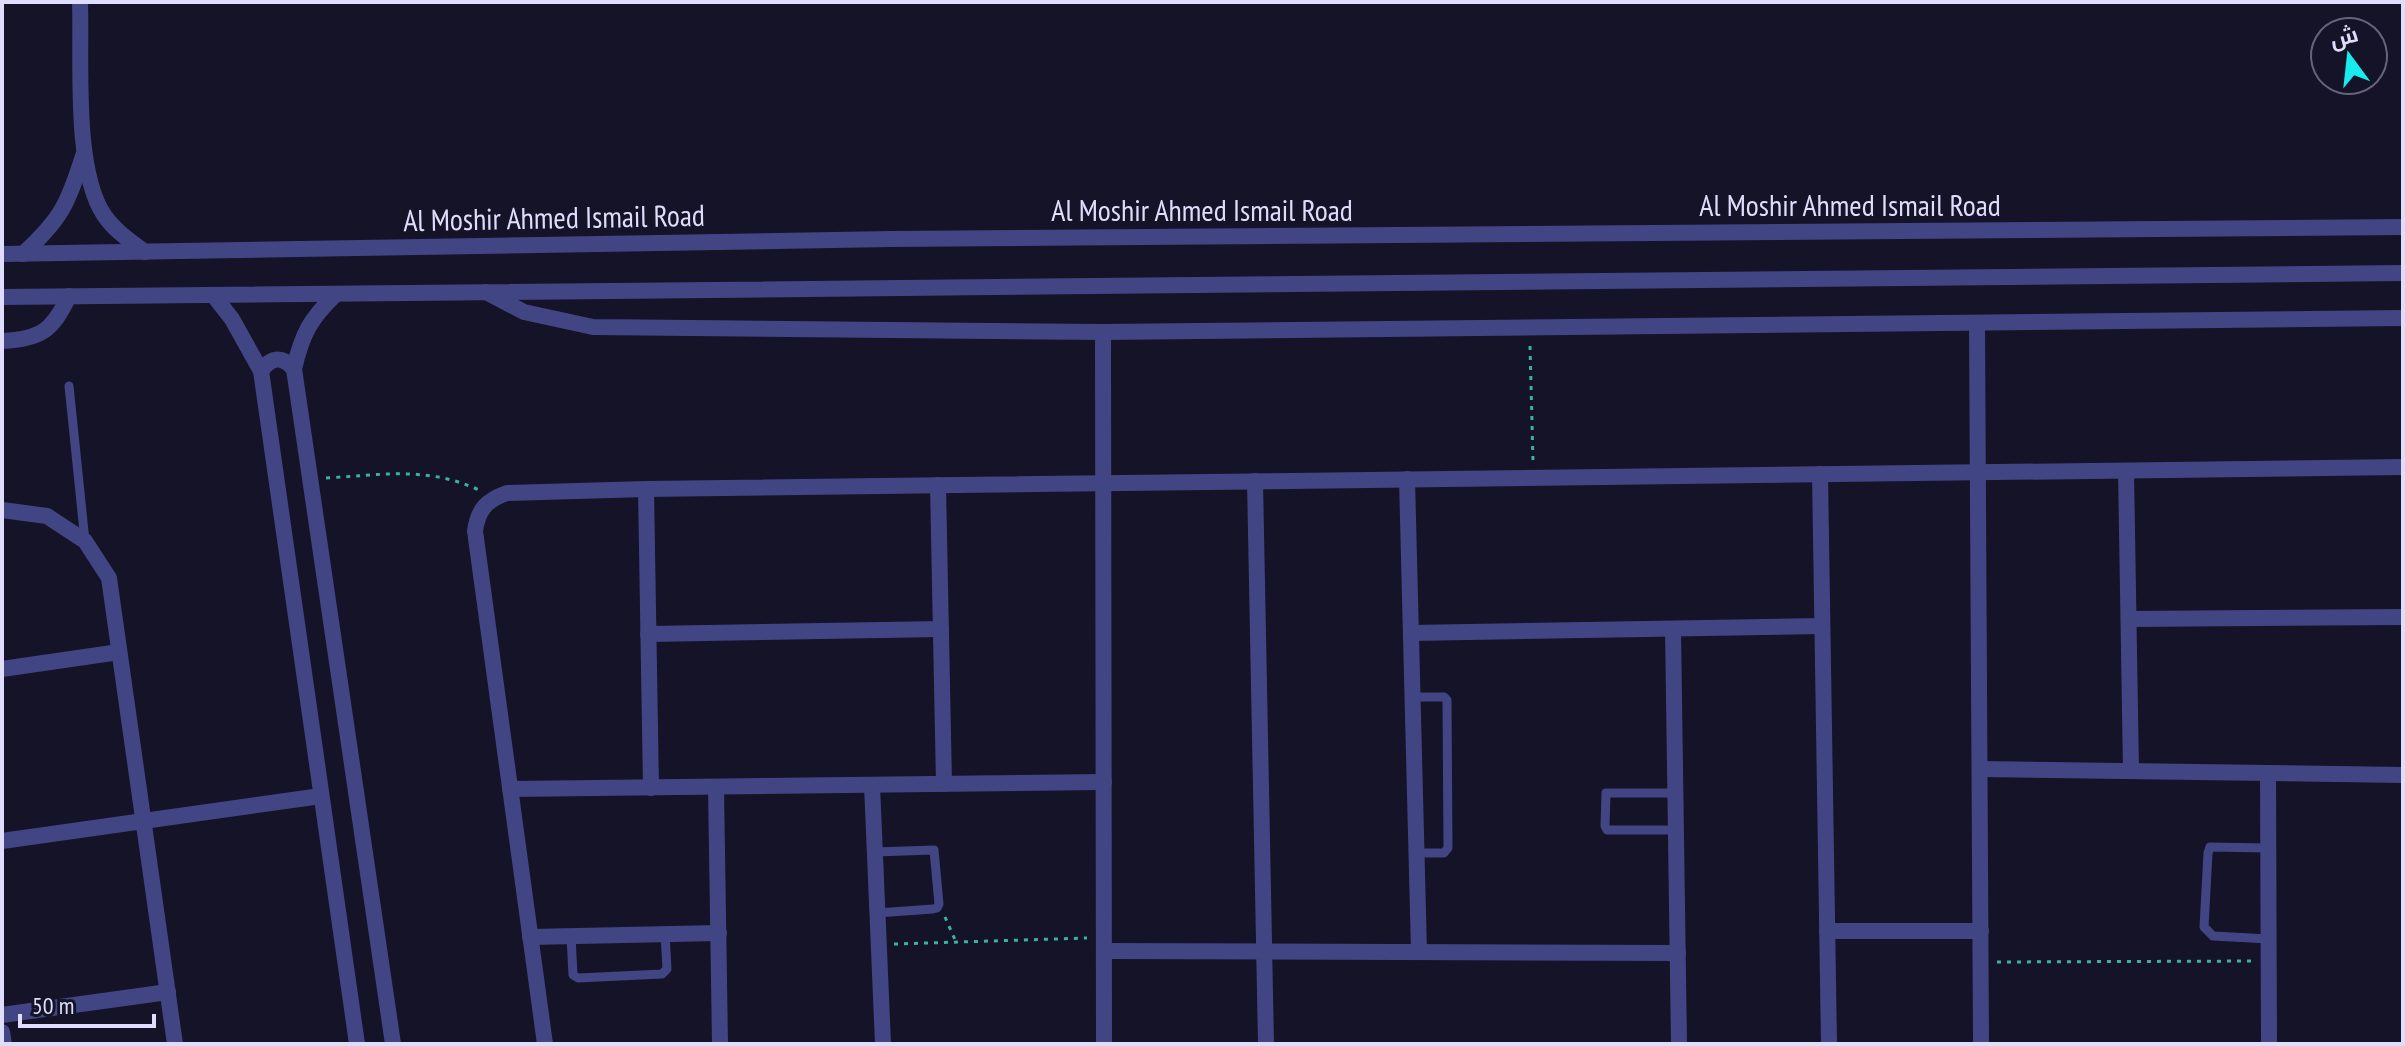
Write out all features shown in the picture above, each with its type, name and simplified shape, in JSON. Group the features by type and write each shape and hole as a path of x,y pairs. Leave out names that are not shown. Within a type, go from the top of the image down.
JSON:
{"street":[{"path":"80,2 83,154 96,200 105,215 117,231 145,252"},
{"path":"23,254 64,210 83,154"},
{"name":"Al Moshir Ahmed Ismail Road","path":"2,254 891,239 2403,227"},
{"path":"2,297 2403,273"},
{"path":"486,292 524,312 593,327 1103,332 2403,318"},
{"path":"336,294 315,314 300,340 294,369 393,1044"},
{"path":"2,341 34,337 57,321 69,296"},
{"path":"214,296 232,319 261,371 357,1044"},
{"path":"1977,323 1981,1044"},
{"path":"1103,332 1104,1044"},
{"path":"261,371 267,362 277,358 287,360 294,369"},
{"path":"545,1044 475,531 477,517 484,505 494,497 507,493 646,489 2403,467"},
{"path":"2126,471 2131,771"},
{"path":"1820,474 1829,1044"},
{"path":"1407,479 1419,952"},
{"path":"1255,481 1266,1044"},
{"path":"938,485 944,784"},
{"path":"646,489 651,788"},
{"path":"2,510 47,516 85,541 109,578 175,1044"},
{"path":"2129,619 2403,617"},
{"path":"1411,633 1822,626"},
{"path":"648,634 941,629"},
{"path":"1673,629 1679,1044"},
{"path":"2,669 119,652"},
{"path":"1980,769 2403,775"},
{"path":"2268,773 2269,1044"},
{"path":"510,789 1104,782"},
{"path":"872,785 883,1044"},
{"path":"716,787 720,1044"},
{"path":"2,841 321,796"},
{"path":"1827,931 1981,931"},
{"path":"530,937 719,933"},
{"path":"1104,944 1265,951 1678,953"},
{"path":"2,1015 168,992"},
{"path":"2,1032 4,1044"}],"lane":[{"path":"69,386 85,541"},
{"path":"1413,697 1444,697 1447,700 1448,848 1444,853 1417,853"},
{"path":"1675,793 1606,793 1605,826 1607,830 1676,830"},
{"path":"2268,848 2210,847 2204,927 2213,936 2269,939"},
{"path":"875,852 934,850 937,865 937,908 877,913"},
{"path":"571,936 573,975 578,978 662,974 667,969 665,934"}],"path":[{"path":"1530,327 1533,478"},
{"path":"310,479 419,472 466,484 494,497"},
{"path":"937,908 956,942"},
{"path":"879,945 956,942 1104,944"},
{"path":"1981,962 2269,961"}]}
